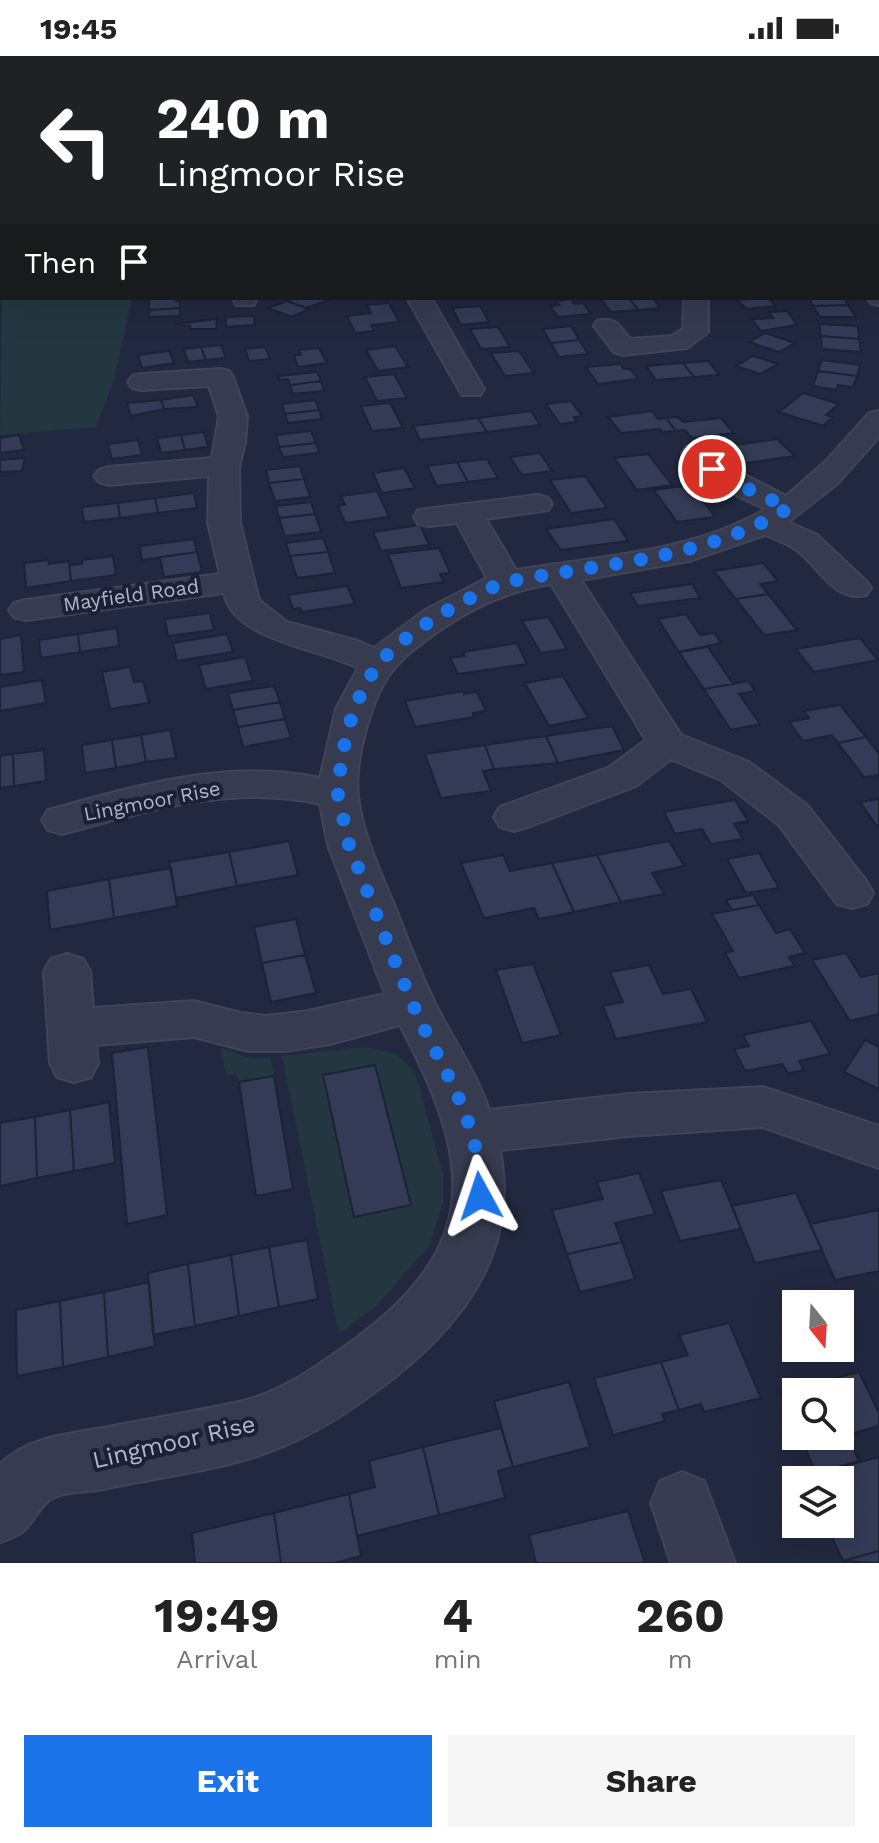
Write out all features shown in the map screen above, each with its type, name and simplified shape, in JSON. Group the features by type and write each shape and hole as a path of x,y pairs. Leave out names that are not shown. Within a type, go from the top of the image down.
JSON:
{"street":[{"path":"420,300 471,389"},
{"path":"606,326 623,347 678,343 695,332 697,300"},
{"path":"141,382 220,377 233,416 231,443 224,467 224,523 243,604 275,629 346,648 379,664"},
{"name":"Lingmoor Rise","path":"0,1511 38,1472 246,1430 305,1405 346,1380 395,1343 434,1304 458,1269 470,1243 480,1214 480,1177 473,1135 458,1092 412,1004 349,845 346,819 337,795 352,714 379,664 420,628 482,591 506,582 694,548 777,516 848,457 879,419"},
{"path":"696,453 712,469 737,484 777,516 854,588"},
{"path":"109,476 179,468 224,467"},
{"path":"429,517 537,504"},
{"path":"467,513 506,582"},
{"path":"560,572 667,743 735,771 793,815 852,893"},
{"name":"Mayfield Road","path":"26,610 237,581"},
{"path":"514,817 622,777 667,743"},
{"name":"Lingmoor Rise","path":"62,820 132,801 205,787 270,783 337,795"},
{"path":"67,971 72,1045 119,1026 193,1019 247,1033 273,1033 298,1031 412,1004"},
{"path":"473,1135 500,1129 629,1115 763,1107 879,1147"},
{"path":"682,1503 703,1563"}],"shaded area":[{"path":"2,300 132,300 114,380 96,427 0,435"},
{"path":"364,1047 396,1054 415,1072 443,1174 443,1203 429,1246 378,1304 339,1334 282,1056"},
{"path":"222,1048 253,1059 271,1057 274,1076 239,1082 237,1073 226,1075"}],"building":[{"path":"149,300 180,301 180,308 149,310"},
{"path":"289,300 329,300 306,308 287,301"},
{"path":"602,300 630,300 638,310 611,312"},
{"path":"630,300 654,300 660,308 638,310"},
{"path":"737,300 770,300 776,306 746,309"},
{"path":"810,300 845,300 848,305 813,306"},
{"path":"287,301 309,309 292,317 268,308"},
{"path":"556,301 583,303 591,314 558,317 550,306 559,305"},
{"path":"389,303 399,322 371,325 374,331 355,333 347,316 371,313 367,305"},
{"path":"848,305 856,317 820,317 813,306"},
{"path":"480,306 489,322 461,325 452,308"},
{"path":"180,308 180,316 149,317 149,310"},
{"path":"787,311 797,325 761,331 752,319 773,318 769,312"},
{"path":"254,316 255,325 226,327 226,317"},
{"path":"217,319 216,329 191,329 190,326 175,324"},
{"path":"819,324 858,326 859,339 821,336"},
{"path":"571,326 579,340 551,343 543,329"},
{"path":"498,327 510,347 481,349 470,329"},
{"path":"765,333 795,343 779,352 749,342"},
{"path":"821,336 859,339 861,352 822,349"},
{"path":"579,340 588,354 559,357 551,343"},
{"path":"221,345 226,358 206,360 201,347"},
{"path":"395,346 408,367 378,371 366,350"},
{"path":"201,347 206,360 188,362 184,349"},
{"path":"265,347 270,359 249,361 245,349"},
{"path":"319,348 327,363 298,367 294,355 301,355 299,350"},
{"path":"169,351 174,363 142,368 138,355"},
{"path":"519,351 534,373 505,376 491,353"},
{"path":"753,356 778,364 760,374 736,366"},
{"path":"822,360 860,365 857,376 818,371"},
{"path":"708,361 719,375 694,377 683,363"},
{"path":"683,363 694,377 656,380 646,366"},
{"path":"620,364 624,369 630,369 638,379 598,384 586,367"},
{"path":"818,371 857,376 853,387 838,385 836,390 813,386"},
{"path":"317,372 321,381 290,385 288,379 279,380 278,376"},
{"path":"394,374 407,398 377,401 365,377"},
{"path":"321,381 324,391 293,394 290,385"},
{"path":"803,393 839,404 826,415 833,417 823,426 779,412"},
{"path":"193,395 198,407 164,409 161,400"},
{"path":"161,400 164,409 131,416 127,403"},
{"path":"315,400 319,410 285,414 282,404"},
{"path":"571,401 582,416 574,417 577,422 560,424 546,404"},
{"path":"390,403 403,428 372,431 361,406"},
{"path":"319,410 322,419 288,423 285,414"},
{"path":"531,411 540,425 487,432 478,418"},
{"path":"652,411 658,419 666,418 676,431 662,432 660,429 621,433 608,417"},
{"path":"678,417 683,422 721,418 734,433 692,438 685,430 676,431 666,418"},
{"path":"478,418 487,432 420,440 413,426"},
{"path":"311,431 316,443 279,447 276,435"},
{"path":"204,432 208,447 185,450 181,435"},
{"path":"19,435 24,450 0,453 0,438"},
{"path":"181,435 185,450 161,453 157,438"},
{"path":"777,439 795,456 746,463 729,446"},
{"path":"138,440 142,455 112,459 108,444"},
{"path":"316,443 319,453 283,457 279,447"},
{"path":"540,453 552,471 522,475 510,457"},
{"path":"648,454 672,485 637,490 614,458"},
{"path":"25,458 22,471 0,472 0,460"},
{"path":"487,459 498,478 468,482 457,462"},
{"path":"457,462 468,482 437,486 427,466"},
{"path":"300,466 304,479 269,483 266,470"},
{"path":"404,468 415,488 382,493 373,473"},
{"path":"585,476 607,508 571,513 550,480"},
{"path":"304,479 310,497 275,501 269,483"},
{"path":"691,485 715,517 677,522 654,490"},
{"path":"377,491 389,517 345,523 338,506 345,505 341,496"},
{"path":"194,493 197,508 158,513 155,498"},
{"path":"155,498 158,513 120,518 118,503"},
{"path":"311,502 315,514 279,518 276,506"},
{"path":"118,503 120,518 84,522 82,507"},
{"path":"315,514 321,532 285,536 279,518"},
{"path":"614,519 628,541 561,550 546,529"},
{"path":"420,525 429,545 381,551 373,532"},
{"path":"323,538 328,552 290,556 286,543"},
{"path":"194,539 197,552 142,560 140,546"},
{"path":"439,548 450,573 440,574 444,582 401,588 388,554"},
{"path":"197,552 202,572 164,577 160,557"},
{"path":"328,552 335,573 297,578 290,556"},
{"path":"113,556 116,575 71,581 69,565"},
{"path":"48,560 49,564 69,561 71,581 26,588 24,563"},
{"path":"763,563 778,581 760,584 768,594 736,599 714,571"},
{"path":"692,584 700,598 638,606 630,593"},
{"path":"347,586 355,604 302,612 300,608 293,609 288,595"},
{"path":"768,594 797,630 764,635 736,599"},
{"path":"210,613 214,630 168,636 165,619"},
{"path":"686,614 700,635 714,633 721,643 679,652 658,619"},
{"path":"548,617 567,649 541,653 522,621"},
{"path":"117,628 119,646 80,652 78,634"},
{"path":"78,634 80,652 41,658 39,640"},
{"path":"227,634 233,652 177,661 173,643"},
{"path":"21,635 24,672 0,675 0,639"},
{"path":"860,638 878,660 814,672 796,649"},
{"path":"517,643 527,664 458,674 450,658 465,656 463,652"},
{"path":"708,647 733,684 704,689 679,652"},
{"path":"245,657 253,681 206,689 199,665"},
{"path":"130,667 134,682 143,681 149,703 110,709 102,672"},
{"path":"563,676 588,718 549,726 525,683"},
{"path":"42,680 46,703 0,711 0,687"},
{"path":"748,681 755,691 739,694 760,724 731,730 704,689"},
{"path":"274,686 280,702 233,710 228,693"},
{"path":"463,691 464,694 477,692 486,711 473,713 474,717 415,727 405,701"},
{"path":"280,702 285,719 238,727 233,710"},
{"path":"840,705 866,737 838,743 832,735 803,741 789,722 809,718 804,711"},
{"path":"285,719 291,738 243,747 238,727"},
{"path":"612,726 624,750 558,763 546,736"},
{"path":"170,730 176,758 146,762 141,735"},
{"path":"141,735 146,762 116,768 112,740"},
{"path":"546,736 558,763 494,769 485,745"},
{"path":"866,737 879,754 879,775 864,777 838,743"},
{"path":"112,740 116,768 85,773 82,745"},
{"path":"485,745 494,769 483,771 491,791 441,798 425,754"},
{"path":"44,750 46,781 14,786 13,754"},
{"path":"13,754 14,786 0,788 0,756"},
{"path":"879,799 879,825 876,825 860,802"},
{"path":"735,800 748,821 734,824 743,839 711,844 702,829 675,834 664,812"},
{"path":"289,841 298,875 237,886 229,852"},
{"path":"669,841 684,866 652,873 664,894 621,902 597,855"},
{"path":"229,852 237,886 176,898 169,862"},
{"path":"759,853 779,888 746,893 727,859"},
{"path":"503,855 510,871 552,863 574,912 539,919 534,908 484,918 461,863"},
{"path":"597,855 621,902 574,912 552,863"},
{"path":"171,868 177,906 114,918 109,879"},
{"path":"109,879 114,918 50,930 47,891"},
{"path":"753,895 759,905 732,910 726,900"},
{"path":"759,905 776,933 790,929 805,953 789,957 795,966 739,978 725,953 733,951 712,914"},
{"path":"296,919 305,955 262,963 254,927"},
{"path":"846,953 861,977 879,973 879,1014 850,1021 812,960"},
{"path":"305,955 316,993 271,1002 262,963"},
{"path":"533,964 561,1035 522,1043 496,970"},
{"path":"649,965 663,994 691,989 707,1022 616,1039 603,1006 623,1002 610,972"},
{"path":"811,1021 830,1054 799,1061 804,1070 788,1073 782,1064 745,1071 734,1049 749,1046 743,1035"},
{"path":"865,1040 879,1047 879,1089 844,1072"},
{"path":"148,1047 167,1215 127,1224 112,1053"},
{"path":"375,1065 411,1205 354,1217 323,1075"},
{"path":"274,1076 293,1189 256,1196 239,1082"},
{"path":"109,1102 115,1163 74,1171 70,1110"},
{"path":"70,1110 74,1171 37,1178 35,1117"},
{"path":"35,1117 37,1178 0,1186 0,1123"},
{"path":"639,1173 655,1214 615,1223 622,1242 567,1254 552,1210 603,1199 597,1182"},
{"path":"721,1180 741,1229 680,1241 661,1191"},
{"path":"796,1193 822,1250 755,1263 732,1206"},
{"path":"879,1210 879,1271 835,1280 810,1224"},
{"path":"307,1240 318,1299 279,1307 269,1247"},
{"path":"622,1242 635,1279 580,1292 567,1254"},
{"path":"269,1247 279,1307 239,1316 231,1255"},
{"path":"231,1255 239,1316 195,1326 188,1264"},
{"path":"188,1264 195,1326 153,1335 148,1273"},
{"path":"149,1282 155,1346 108,1357 104,1292"},
{"path":"104,1292 108,1357 63,1367 60,1301"},
{"path":"60,1301 63,1367 17,1376 16,1310"},
{"path":"729,1323 761,1398 704,1412 701,1404 679,1410 661,1362 688,1355 679,1335"},
{"path":"661,1362 679,1410 662,1414 665,1421 613,1435 594,1378"},
{"path":"859,1372 879,1413 879,1426 854,1433 854,1378 835,1378"},
{"path":"569,1382 590,1447 513,1467 494,1401"},
{"path":"501,1428 513,1467 498,1471 505,1498 439,1515 423,1447"},
{"path":"423,1447 439,1515 357,1536 349,1494 375,1487 369,1461"},
{"path":"806,1450 854,1450 859,1461 841,1466 813,1466"},
{"path":"879,1457 879,1551 843,1561 832,1538 854,1538 854,1466 844,1466"},
{"path":"349,1494 361,1556 335,1563 281,1563 274,1513"},
{"path":"628,1511 645,1563 536,1563 529,1535"},
{"path":"274,1513 281,1563 195,1563 192,1533"},
{"path":"879,1551 879,1563 843,1561"}],"route":[{"path":"480,1196 473,1135 458,1092 412,1004 349,845 346,819 337,795 352,714 379,664 420,628 482,591 533,576 647,559 694,548 765,523 789,508 712,469"}]}
